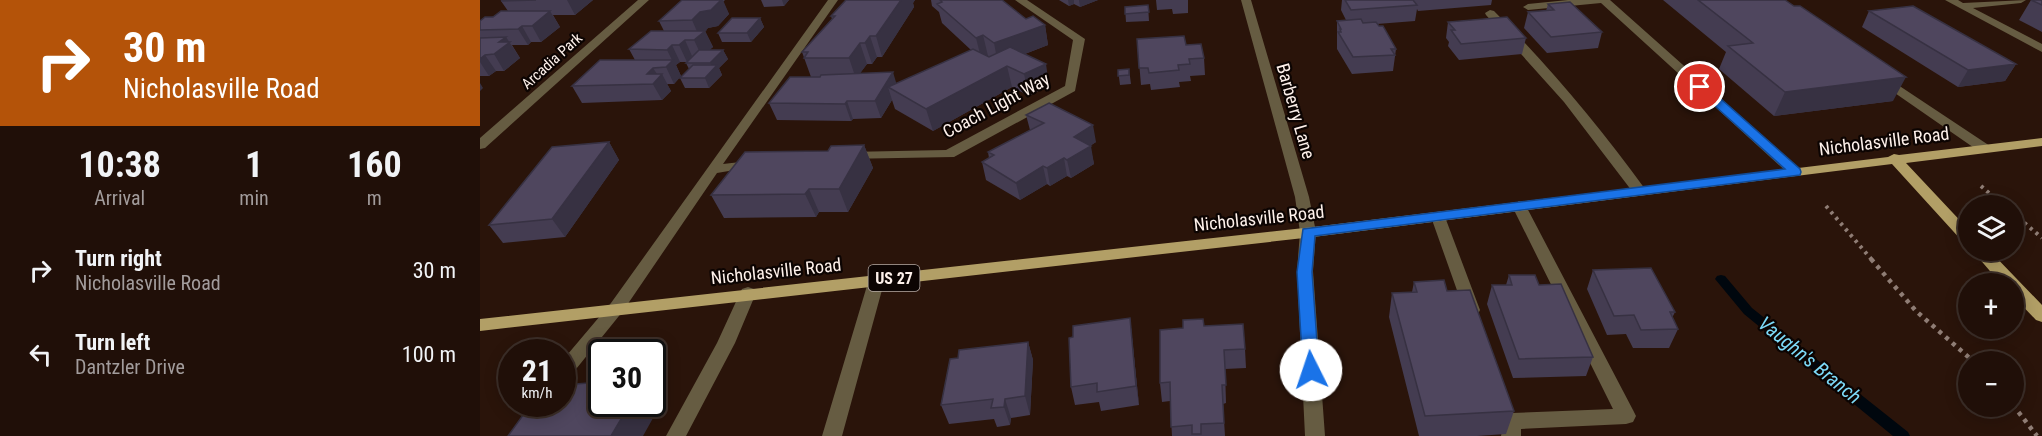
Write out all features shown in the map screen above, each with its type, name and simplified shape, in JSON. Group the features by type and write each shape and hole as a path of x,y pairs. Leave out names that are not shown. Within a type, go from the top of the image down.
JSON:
{"main road":[{"name":"Nicholasville Road","path":"480,325 748,293 1308,232 1640,192 1894,158 2042,142"},
{"path":"1894,158 1958,227"},
{"path":"1990,261 2001,273"},
{"path":"2024,297 2042,316"}],"street":[{"name":"Arcadia Park","path":"480,145 644,0"},
{"path":"576,357 617,308 833,0"},
{"name":"Coach Light Way","path":"832,156 949,154 1071,88 1079,39 1020,0"},
{"name":"Barberry Lane","path":"1246,0 1302,197 1308,232 1305,272 1315,436"},
{"path":"1528,7 1602,0 1795,172"},
{"path":"1950,0 2042,49"},
{"path":"1961,6 2021,0"},
{"path":"1491,13 1527,50 1590,125 1640,192"},
{"path":"1874,72 1985,149"},
{"path":"712,170 764,160"},
{"path":"1510,422 1626,416 1519,206"},
{"path":"1438,216 1480,332"},
{"path":"832,436 877,279"},
{"path":"676,436 726,343 748,293"}],"path":[{"path":"1981,186 1991,195"},
{"path":"1826,206 1916,311 1961,351"},
{"path":"2024,222 2042,238"},
{"path":"2022,417 2037,436"}],"building":[{"path":"682,0 721,0 711,10 700,12 692,20 659,21"},
{"path":"846,0 901,0 876,36 870,36 865,43 860,43 849,58 804,58 808,52 802,52 835,16 831,16"},
{"path":"940,0 1002,0 1026,19 1033,16 1045,25 994,43 983,35 976,38 937,4 942,2"},
{"path":"1345,0 1413,0 1417,5 1351,10"},
{"path":"1698,0 1785,0 1794,6 1800,6 1906,77 1785,92 1728,46 1753,43"},
{"path":"2031,0 2042,0 2042,5"},
{"path":"1570,2 1602,32 1551,37 1528,12 1554,10 1548,4"},
{"path":"1148,5 1149,12 1125,14 1125,7"},
{"path":"1913,6 2016,64 1968,70 1869,11"},
{"path":"501,11 550,11 532,26 522,26 518,29 480,30 480,21 485,17 493,17"},
{"path":"1507,17 1526,38 1461,44 1451,30 1455,30 1448,22"},
{"path":"732,18 760,18 747,33 718,33"},
{"path":"1361,19 1363,23 1376,22 1379,26 1383,26 1396,49 1391,49 1395,55 1353,57 1338,32 1341,32 1341,29 1337,21"},
{"path":"651,31 705,31 694,40 685,40 679,45 672,45 667,50 629,49"},
{"path":"1184,36 1186,45 1201,44 1204,58 1189,59 1190,64 1178,65 1179,70 1149,73 1148,68 1139,68 1137,39"},
{"path":"506,37 499,42 510,42 494,54 485,55 480,59 480,38"},
{"path":"1010,47 1046,64 1024,74 1007,66 926,109 888,87 973,49 989,57"},
{"path":"699,50 723,50 710,63 686,63"},
{"path":"600,60 673,60 666,67 653,68 647,74 662,74 653,84 572,86"},
{"path":"693,65 717,65 705,78 680,78"},
{"path":"1129,69 1129,75 1118,76 1118,70"},
{"path":"893,72 875,101 847,101 845,104 769,103 790,77"},
{"path":"1049,103 1093,125 1074,137 1091,146 1067,160 1064,158 1047,168 1043,166 1016,183 982,162 994,155 988,152 1044,123 1026,115"},
{"path":"609,142 552,219 489,225 552,147"},
{"path":"864,145 839,189 809,189 805,194 711,195 745,152 828,151 831,146"},
{"path":"1651,268 1675,312 1670,312 1678,329 1641,330 1634,315 1614,316 1593,270"},
{"path":"1509,275 1535,275 1539,285 1561,284 1593,357 1519,359 1492,285 1512,285"},
{"path":"1444,280 1447,291 1470,290 1514,411 1425,416 1392,293 1417,292 1414,282"},
{"path":"1130,318 1136,386 1097,392 1097,383 1071,387 1069,338 1073,337 1073,326"},
{"path":"1203,319 1204,326 1243,324 1245,349 1224,350 1226,385 1222,385 1224,423 1201,424 1201,434 1192,434 1192,425 1171,427 1170,382 1160,383 1160,330 1183,328 1183,320"},
{"path":"1028,342 1025,396 1005,399 1004,407 991,408 993,399 941,405 950,359 958,358 959,350"},
{"path":"588,383 588,417 622,417 611,436 508,436 522,417 576,417 576,384"}],"waterway":[{"name":"Vaughn's Branch","path":"1721,279 1748,311 1903,436"}],"route":[{"path":"1311,370 1305,272 1308,232 1795,172 1700,87"}]}
